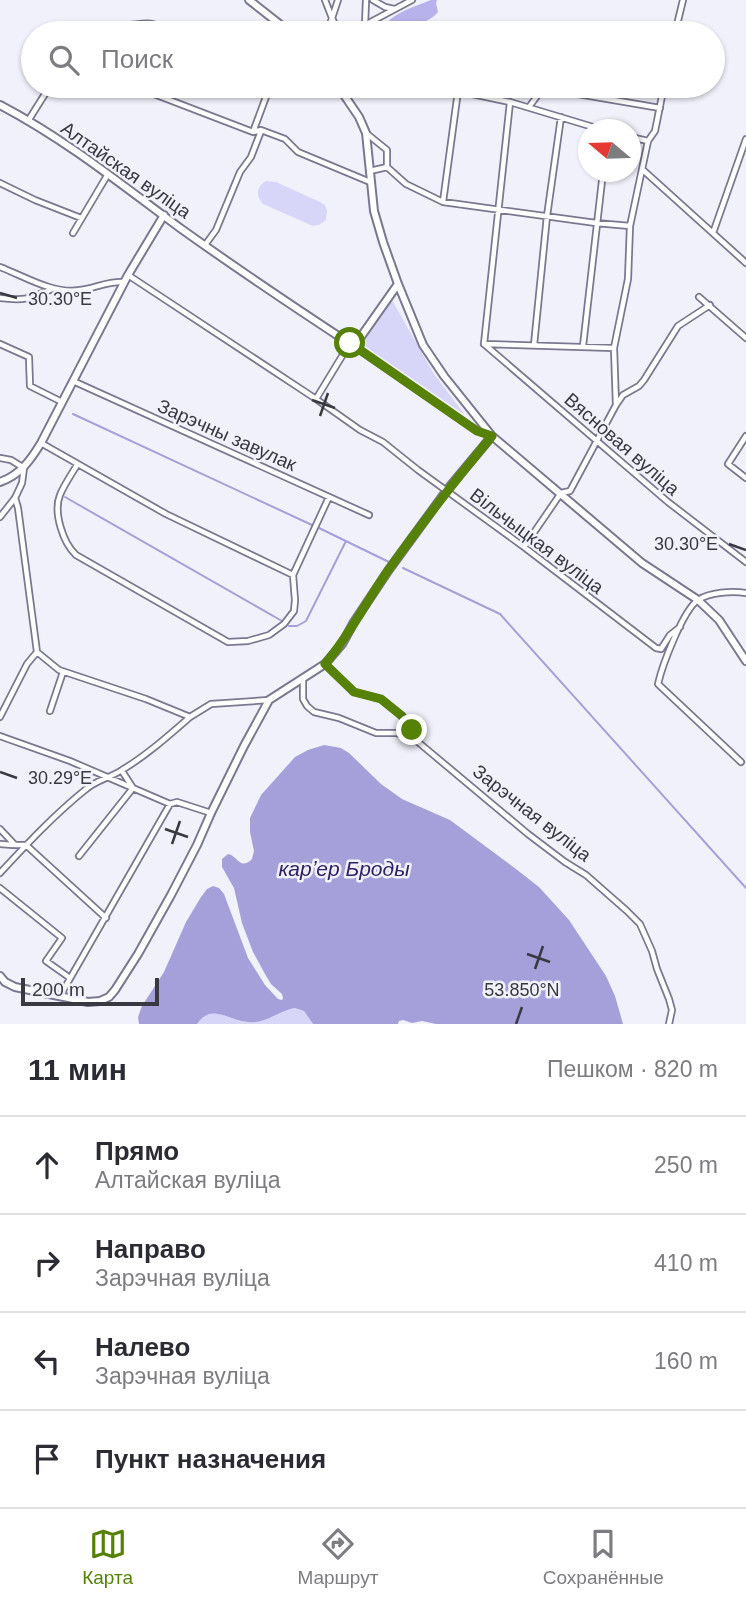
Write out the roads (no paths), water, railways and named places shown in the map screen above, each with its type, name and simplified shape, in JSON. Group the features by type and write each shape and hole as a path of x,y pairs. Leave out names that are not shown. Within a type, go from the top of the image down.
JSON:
{"main road":[{"path":"249,0 276,21"},
{"name":"Алтайская вуліца","path":"346,98 366,133 374,211 383,242 398,285 432,360 492,436 642,563 698,600 719,620 746,661"},
{"name":"Алтайская вуліца","path":"0,105 79,153 205,245 351,344"},
{"path":"0,482 10,479 24,468 41,443 126,279 164,215"},
{"path":"351,344 360,338 398,285"},
{"path":"2,979 15,987 88,1002 109,997 158,918 269,700 325,664 342,644 388,571 447,490 492,436"}],"street":[{"path":"325,0 333,21"},
{"path":"331,21 338,0"},
{"path":"365,21 366,0"},
{"path":"373,0 395,9"},
{"path":"372,21 412,0"},
{"path":"678,21 683,0"},
{"path":"28,121 42,98"},
{"path":"164,98 253,132 261,130 285,139 298,152 370,182"},
{"path":"253,132 266,98"},
{"path":"443,202 457,98"},
{"path":"491,98 578,122"},
{"path":"529,107 536,98"},
{"path":"602,98 660,108"},
{"path":"616,405 614,348 628,279 630,226 648,141 655,131 662,98"},
{"path":"510,102 484,344 614,348"},
{"path":"534,345 547,216 561,117"},
{"path":"205,245 216,230 237,171 251,157 261,130"},
{"path":"366,133 387,150 387,167 406,184 443,202 630,226"},
{"path":"641,139 648,141"},
{"path":"713,233 746,139"},
{"path":"370,171 387,167"},
{"path":"643,170 746,262"},
{"path":"73,233 108,173"},
{"path":"583,346 602,182"},
{"path":"0,183 81,218"},
{"path":"0,267 63,291 80,291 126,279"},
{"name":"Вільчыцкая вуліца","path":"126,279 316,399 360,430 383,442 656,648 661,649 670,635 680,628"},
{"path":"0,298 29,299 53,289"},
{"path":"699,297 746,338"},
{"path":"524,547 561,493 570,491 623,395 645,380 678,326 710,305"},
{"path":"0,344 29,357 30,386 62,402"},
{"path":"316,399 351,344"},
{"name":"Алтайская вуліца","path":"351,344 477,431 492,436"},
{"name":"Вясновая вуліца","path":"484,344 668,502 746,562"},
{"name":"Зарэчны завулак","path":"73,381 369,515"},
{"path":"746,436 728,464 746,478"},
{"path":"41,443 166,514 293,575"},
{"path":"0,457 24,468 22,483 15,498 0,517"},
{"path":"77,465 57,505 64,539 71,551 228,642 248,641 269,635 284,624 294,611 293,575 329,497"},
{"path":"15,498 37,652 63,671 190,717"},
{"path":"741,762 658,684 660,673 680,628 689,610 698,600 727,591 746,593"},
{"path":"0,717 27,664 37,652"},
{"name":"Зарэчная вуліца","path":"325,664 354,692 381,699 402,716 418,742 528,834 586,875 640,924 669,999 672,1010 668,1024"},
{"path":"50,711 63,671"},
{"path":"303,678 303,699 314,712 339,718 376,733 397,733 418,742"},
{"path":"0,873 85,789 98,781 111,778 141,758 190,717 211,704 269,700"},
{"path":"0,736 47,752 170,804 177,802 211,813"},
{"path":"122,771 133,788"},
{"path":"79,856 133,788"},
{"path":"59,997 170,804"},
{"path":"0,829 15,845"},
{"path":"0,844 26,845 106,918"},
{"path":"0,888 62,938 46,961 70,978"}],"water":[{"name":"карʼер Броды","path":"324,745 341,748 349,753 381,784 402,799 450,820 539,887 569,920 606,976 623,1024 436,1024 403,1020 398,1024 313,1024 304,1011 295,1008 254,1022 215,1013 209,1014 197,1024 139,1024 138,1017 142,1006 164,972 186,922 207,889 213,886 224,894 248,958 265,985 282,1000 282,994 271,984 253,952 242,923 234,888 222,867 222,859 228,854 245,864 252,859 254,851 250,818 261,795 295,757"}],"waterway":[{"path":"73,414 312,525"},
{"path":"65,497 282,621"},
{"path":"319,528 389,562"},
{"path":"289,626 297,626 306,621 346,541"},
{"path":"403,568 500,614 746,888"}]}
